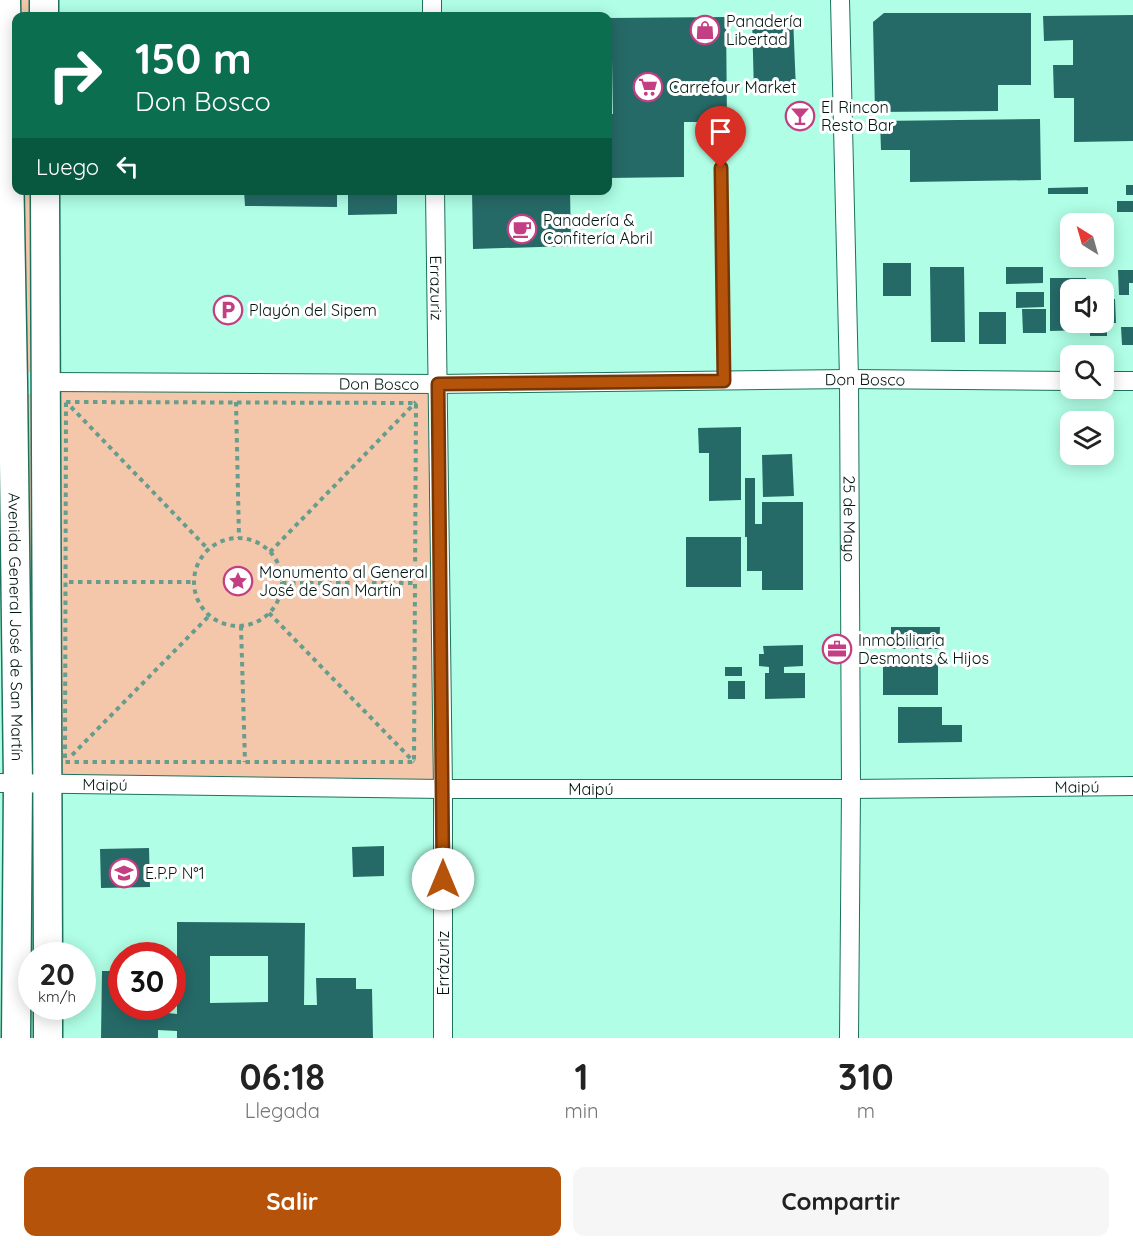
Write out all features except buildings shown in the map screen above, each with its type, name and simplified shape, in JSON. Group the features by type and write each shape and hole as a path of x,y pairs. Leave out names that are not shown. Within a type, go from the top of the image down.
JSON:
{"main road":[{"name":"Avenida General José de San Martín","path":"6,0 14,383 9,783 16,1038"},
{"name":"Avenida General José de San Martín","path":"45,195 56,392 56,773 49,942"},
{"path":"48,1020 48,1038"}],"street":[{"name":"25 de Mayo","path":"840,0 849,379 851,789 849,1038"},
{"name":"Errazuriz","path":"435,195 438,384"},
{"name":"Don Bosco","path":"56,392 849,379 1060,381"},
{"path":"1114,381 1133,381"},
{"name":"Errázuriz","path":"438,384 443,789 443,1038"},
{"name":"Maipú","path":"9,783 56,773 443,789 1133,786"}],"lane":[{"path":"721,168 724,381"}],"path":[{"path":"270,552 416,403 438,384"},
{"path":"56,392 236,402 416,403"},
{"path":"56,392 208,549"},
{"path":"56,392 66,582 56,773"},
{"path":"236,402 239,538"},
{"path":"414,762 416,403"},
{"path":"239,538 251,540 270,552 277,561 282,583 276,604 269,613 252,624 241,626 219,622 209,616 195,595 193,582 195,570 208,549 228,539 239,538"},
{"path":"66,582 193,582"},
{"path":"282,583 415,584"},
{"path":"269,613 414,762"},
{"path":"56,773 209,616"},
{"path":"241,626 245,762"},
{"path":"56,773 245,762 414,762"}],"shaded area":[{"path":"16,0 35,0 35,12 16,12"},
{"path":"18,195 37,195 36,369 30,372 24,371"},
{"path":"47,382 438,384 443,789 48,783"},
{"path":"36,395 37,770 31,770 25,396"}],"place":[{"name":"Panadería Libertad","path":"705,30"},
{"name":"Carrefour Market","path":"648,87"},
{"name":"El Rincon Resto Bar","path":"800,116"},
{"name":"Panadería & Confitería Abril","path":"522,229"},
{"name":"Playón del Sipem","path":"228,310"},
{"name":"Monumento al General José de San Martín","path":"238,581"},
{"name":"Inmobiliaria Desmonts & Hijos","path":"837,649"},
{"name":"E.P.P N°1","path":"124,873"}],"route":[{"path":"443,879 438,384 724,381 721,168"}]}
